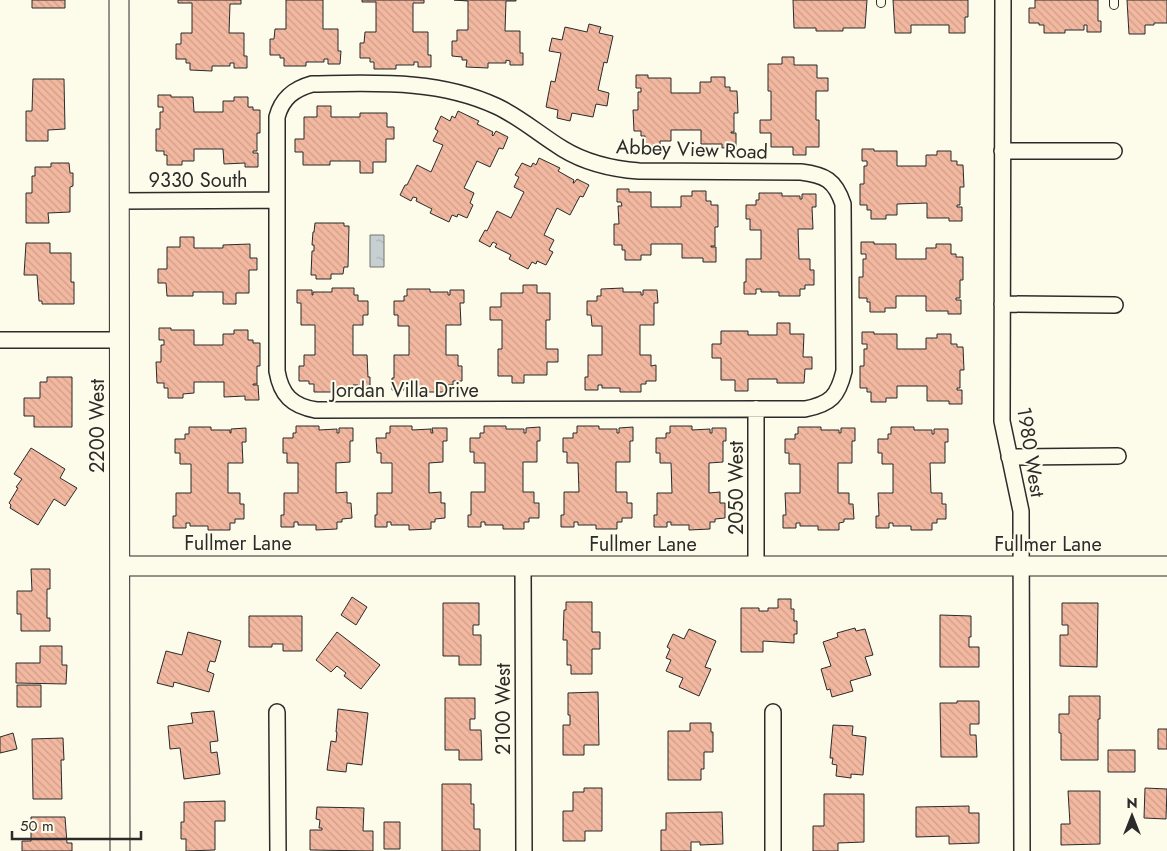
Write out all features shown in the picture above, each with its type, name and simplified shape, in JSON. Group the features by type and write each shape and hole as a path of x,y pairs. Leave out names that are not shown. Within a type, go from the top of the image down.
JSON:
{"street":[{"name":"2200 West","path":"119,0 120,851"},
{"name":"1980 West","path":"1003,0 1002,421 1020,511 1022,851"},
{"name":"Abbey View Road","path":"284,99 300,88 312,84 411,84 438,87 495,105 529,125 568,152 587,161 614,169 639,171 801,172 823,176 839,193 843,213 844,371 836,394 828,403"},
{"name":"Jordan Villa Drive","path":"284,99 277,117 277,371 278,382 284,393 303,408 316,410 756,410 805,409 828,403"},
{"path":"1002,151 1114,151"},
{"name":"9330 South","path":"120,201 277,200"},
{"path":"1002,304 1115,305"},
{"path":"0,340 120,340"},
{"name":"2050 West","path":"756,410 756,566"},
{"path":"1009,457 1118,456"},
{"name":"Fullmer Lane","path":"120,566 1167,566"},
{"name":"2100 West","path":"523,566 524,851"},
{"path":"277,712 278,851"},
{"path":"773,712 773,851"}],"water":[{"path":"370,235 384,235 384,267 370,267"}],"building":[{"path":"32,0 65,0 65,8 32,8"},
{"path":"178,0 241,0 241,4 230,4 229,33 244,33 244,56 247,56 247,68 234,68 234,63 230,63 230,66 212,66 212,71 190,70 190,63 186,63 186,59 176,59 176,44 181,44 181,33 192,33 192,3 178,3"},
{"path":"286,0 323,0 323,29 338,29 338,51 341,51 340,64 328,64 328,59 324,59 324,62 306,62 306,66 284,66 284,58 280,58 280,55 270,55 270,39 274,39 275,29 286,29"},
{"path":"362,0 424,0 424,3 413,3 413,32 428,32 428,55 431,55 431,67 418,67 418,62 414,62 414,65 396,65 396,69 374,69 374,62 370,62 370,58 360,58 360,43 364,43 365,32 376,32 376,2 362,2"},
{"path":"454,0 516,0 506,1 505,31 520,31 520,53 523,53 523,65 510,65 510,61 506,60 506,63 488,63 488,68 466,67 467,60 462,60 462,57 452,56 452,41 457,41 457,30 468,30 468,1"},
{"path":"793,0 867,0 865,28 843,28 843,31 816,31 816,28 794,28"},
{"path":"893,0 968,0 968,17 965,17 965,33 949,33 949,25 911,25 911,33 895,33"},
{"path":"1035,0 1098,0 1098,21 1101,21 1101,32 1087,32 1087,25 1084,25 1084,30 1065,30 1065,33 1044,33 1044,25 1029,23 1029,8 1035,8"},
{"path":"1127,0 1167,0 1167,23 1145,25 1145,34 1129,34"},
{"path":"589,24 601,27 599,33 613,36 607,63 604,62 598,90 609,93 607,106 596,104 593,117 572,113 570,121 557,118 558,110 546,107 551,81 555,82 561,53 549,51 552,38 562,40 565,27 587,32"},
{"path":"782,57 794,57 794,65 817,65 817,78 828,78 828,91 816,91 816,120 819,120 819,147 806,147 806,155 793,155 793,147 771,147 771,133 760,133 760,120 771,120 771,91 768,91 768,64 782,64"},
{"path":"636,75 648,75 648,78 671,78 671,93 700,93 700,82 711,82 711,77 725,77 725,87 730,87 730,91 737,91 738,113 734,113 734,132 731,132 736,133 736,147 722,148 722,144 701,144 701,130 671,130 671,141 660,141 660,146 645,146 645,136 641,136 641,131 634,131 633,110 638,110 638,92 641,92 641,88 636,88"},
{"path":"33,79 64,79 65,129 48,130 48,141 26,141 26,111 32,111"},
{"path":"158,95 193,97 194,112 223,112 223,101 234,101 234,97 248,97 248,107 253,107 253,110 260,110 260,133 257,133 257,151 253,151 253,153 258,153 258,167 245,167 245,163 224,164 223,149 194,149 194,161 182,161 182,165 167,165 167,155 164,155 164,151 156,151 156,129 160,129 160,112 163,112 163,107 158,107"},
{"path":"317,106 331,106 331,117 360,117 360,113 387,113 387,127 394,127 394,139 386,139 386,162 373,162 373,173 360,173 360,161 330,161 330,165 303,165 303,152 295,152 295,139 304,139 304,117 317,117"},
{"path":"458,111 479,121 477,124 493,132 493,136 496,131 508,137 503,149 499,148 490,167 477,161 464,188 474,193 470,203 473,205 467,218 458,214 457,217 452,215 449,222 430,213 432,209 416,201 417,198 413,197 411,201 400,195 417,165 431,172 443,145 433,141 438,131 435,129 441,116 450,121 452,116 455,118"},
{"path":"862,149 897,151 897,166 926,166 926,155 937,155 937,151 951,151 951,161 957,161 957,165 963,165 964,187 960,187 960,205 957,205 957,207 962,207 962,221 949,221 949,218 927,218 927,203 897,204 897,215 886,215 886,219 871,219 871,210 867,210 867,205 860,205 860,184 864,184 864,166 867,166 867,161 862,161"},
{"path":"539,158 560,168 558,171 574,180 573,183 577,179 589,185 583,197 580,196 570,215 557,208 544,235 554,240 549,250 553,252 546,265 537,261 536,264 532,262 528,269 509,259 511,255 495,247 497,244 493,242 490,247 479,241 485,230 487,231 497,211 511,218 524,192 514,187 519,177 515,175 522,163 531,167 533,163 536,165"},
{"path":"51,163 69,163 70,173 73,173 73,186 70,187 70,212 48,213 49,223 26,223 26,193 32,193 32,176 35,176 35,167 51,167"},
{"path":"617,189 629,189 629,192 651,192 651,207 681,207 681,196 692,196 692,191 706,191 706,201 711,201 711,205 718,205 718,227 715,227 715,246 711,246 716,247 716,262 703,262 703,258 682,258 682,244 651,244 651,255 641,255 641,260 625,260 625,250 622,250 622,245 614,245 614,224 619,224 618,206 622,206 621,202 617,202"},
{"path":"759,193 782,193 782,196 800,196 800,199 802,199 802,194 816,194 816,207 812,207 813,229 798,229 799,259 810,259 810,270 814,270 814,285 805,285 805,289 800,289 800,296 779,296 779,292 761,292 761,289 756,289 756,294 744,294 746,259 761,259 761,230 750,230 750,219 746,219 746,205 756,205 756,200 759,200"},
{"path":"315,223 344,223 344,226 349,226 348,267 344,267 343,274 331,274 331,279 316,279 316,275 311,275"},
{"path":"180,237 194,237 194,248 223,248 223,245 250,244 250,258 257,258 257,270 249,270 249,293 236,293 236,304 223,304 223,292 193,292 193,296 167,296 166,283 158,283 158,269 167,269 167,247 180,247"},
{"path":"861,242 896,244 896,259 926,259 926,248 936,248 936,244 951,244 951,254 956,254 956,257 963,257 963,280 960,280 960,298 956,298 956,300 961,300 961,314 948,314 948,311 926,311 926,296 896,296 896,308 885,308 885,312 870,312 870,302 867,302 867,298 859,298 859,277 863,277 863,259 866,259 866,254 861,254"},
{"path":"26,243 50,243 50,253 71,253 71,282 74,282 74,304 42,304 42,301 39,301 37,275 24,275"},
{"path":"523,285 537,285 537,293 550,293 550,320 546,320 546,349 558,349 558,362 547,362 547,375 524,375 524,383 512,383 512,376 498,376 498,349 502,349 502,320 490,320 490,307 501,307 501,293 523,293"},
{"path":"332,288 354,288 354,295 358,295 358,301 368,301 368,315 363,315 363,325 353,325 353,355 367,355 370,389 358,389 358,385 353,385 353,388 335,388 335,392 314,392 314,384 309,384 309,381 299,381 299,366 304,366 304,355 315,355 315,325 301,325 301,303 297,303 297,290 312,290 313,295 313,292 332,292"},
{"path":"623,288 623,292 641,292 641,295 643,295 643,290 657,290 658,303 654,303 654,325 640,325 640,355 651,355 651,366 656,365 656,381 646,381 646,384 641,384 641,392 620,392 620,388 602,388 602,385 598,385 598,390 585,390 585,377 588,377 588,355 602,355 602,326 592,326 591,315 587,315 587,301 597,301 597,296 601,296 601,289"},
{"path":"407,289 430,289 430,292 448,292 448,295 450,295 450,290 464,290 464,303 460,303 461,325 446,325 446,355 458,355 458,366 462,366 462,381 453,381 453,385 448,385 448,392 426,392 426,388 409,388 409,385 404,385 404,390 392,390 394,355 409,355 409,326 398,326 398,315 394,315 394,301 404,301 404,296 407,296"},
{"path":"777,323 790,323 790,334 804,334 803,357 812,357 812,369 805,369 804,383 777,383 777,379 748,379 748,391 735,391 735,380 721,380 721,358 712,358 712,344 721,344 721,331 748,331 748,335 777,335"},
{"path":"159,328 194,330 194,345 223,345 223,334 234,334 234,330 248,330 248,340 253,340 253,343 260,343 260,366 257,366 257,384 253,384 258,385 259,400 245,400 245,396 224,397 224,382 194,382 194,393 183,394 183,398 168,398 168,388 164,388 164,383 157,383 156,362 161,362 161,345 164,345 164,340 159,340"},
{"path":"862,332 897,334 897,349 926,349 926,338 937,338 937,334 951,334 951,344 963,347 964,370 960,370 960,388 957,388 957,390 962,390 962,404 949,404 949,401 927,401 927,386 897,386 897,398 886,398 886,402 871,402 871,392 867,392 867,388 860,388 860,366 864,366 864,349 867,349 867,344 862,344"},
{"path":"47,377 72,377 72,427 34,427 34,416 24,416 24,398 40,398 40,382 47,382"},
{"path":"296,426 319,426 319,430 337,429 337,433 339,433 339,428 353,428 353,441 350,441 350,462 336,463 336,493 347,492 347,503 351,503 352,518 342,519 342,522 337,522 337,529 316,530 316,525 298,525 298,522 294,522 294,527 281,527 281,515 284,515 284,493 298,493 298,463 287,463 287,453 283,453 283,438 293,438 293,433 296,433"},
{"path":"390,426 412,426 412,430 431,429 431,433 433,433 432,428 447,428 447,441 443,441 443,462 429,463 429,493 441,492 441,503 445,503 445,518 435,519 435,522 431,522 431,529 409,530 409,525 391,525 391,522 387,522 387,527 375,527 377,493 392,493 392,463 381,463 381,453 377,453 376,438 386,438 386,433 390,433"},
{"path":"484,426 506,426 506,429 524,429 524,433 526,433 526,428 540,427 540,441 537,441 537,462 523,462 523,492 534,492 534,503 539,503 539,518 529,518 529,522 524,522 524,529 503,529 503,525 485,525 485,522 481,522 481,527 468,527 468,515 471,515 471,492 485,492 485,463 474,463 474,452 470,452 470,438 480,438 480,433 484,433"},
{"path":"577,426 599,426 599,429 617,429 617,433 619,433 619,428 633,427 633,441 630,441 630,462 616,462 616,492 627,492 627,503 632,503 632,518 622,518 622,522 617,522 617,529 596,529 596,525 578,525 578,522 574,522 574,527 561,527 561,515 564,515 564,492 579,492 578,463 567,463 567,452 563,452 563,438 573,438 573,433 577,433"},
{"path":"670,426 692,426 692,430 710,429 710,433 712,433 712,428 726,428 726,441 723,441 723,462 709,463 709,493 720,492 720,503 725,503 725,518 715,519 715,522 710,522 710,529 689,530 689,525 671,525 671,522 667,522 667,527 654,527 654,515 657,515 657,493 672,493 671,463 660,463 660,453 656,453 656,438 666,438 666,433 670,433"},
{"path":"189,427 211,427 211,430 230,430 230,433 231,429 246,428 246,442 242,442 243,463 228,463 228,493 240,493 240,504 244,504 244,519 235,519 235,523 230,523 230,530 208,530 208,526 190,526 190,523 186,523 186,528 173,528 173,516 176,516 176,493 191,493 191,464 180,464 180,453 175,453 175,439 185,439 185,434 189,434"},
{"path":"798,427 821,427 821,430 839,430 839,433 841,433 841,428 855,428 855,441 852,441 852,463 838,463 838,493 849,493 849,504 853,504 854,519 844,519 844,522 839,523 839,530 818,530 818,526 800,526 800,523 796,523 796,528 783,528 783,515 786,515 785,493 800,493 800,464 789,464 789,453 785,453 785,439 795,439 795,434 798,434"},
{"path":"891,427 914,427 914,430 932,430 932,434 934,434 934,429 948,429 948,442 945,442 945,463 930,463 931,493 942,493 942,504 946,504 946,519 937,519 937,523 932,523 932,530 911,530 911,526 893,526 893,523 889,523 889,528 876,528 876,516 879,516 878,493 893,493 893,464 882,464 882,453 878,453 878,439 888,439 888,434 891,434"},
{"path":"31,448 65,469 60,478 77,488 65,506 54,499 38,525 10,508 11,505 9,503 22,479 14,474"},
{"path":"31,569 50,569 50,589 47,589 47,618 50,618 50,631 21,631 21,614 17,614 17,591 32,591"},
{"path":"352,597 367,607 356,625 341,615"},
{"path":"778,599 791,599 791,609 794,609 794,621 797,621 797,634 794,634 794,643 763,641 763,652 741,652 741,608 759,608 759,611 768,611 768,608 778,608"},
{"path":"566,602 592,602 592,632 600,632 600,649 592,649 592,674 571,674 571,665 567,665 567,640 563,640"},
{"path":"443,603 479,603 479,625 473,625 473,635 481,635 481,665 459,665 459,656 443,656"},
{"path":"1062,603 1098,603 1097,667 1060,666 1060,635 1068,635 1068,625 1062,625"},
{"path":"940,615 971,616 969,647 979,647 979,667 940,667"},
{"path":"249,616 302,616 302,651 283,651 283,644 272,644 272,647 249,647"},
{"path":"855,628 856,631 865,629 873,655 865,657 871,675 850,681 853,691 832,697 830,689 827,690 821,669 831,666 823,642 838,637 837,633"},
{"path":"689,629 716,641 705,667 711,669 699,696 679,687 683,678 666,671 671,660 666,658 670,649 667,647 673,634 684,639"},
{"path":"188,632 221,641 215,662 210,661 207,671 214,674 209,692 174,682 173,687 157,683 166,651 182,655"},
{"path":"337,632 380,665 361,689 344,676 346,673 337,666 331,672 316,660"},
{"path":"40,646 62,646 62,665 67,665 66,684 16,683 16,663 40,663"},
{"path":"17,685 41,685 41,707 17,707"},
{"path":"598,692 599,745 584,745 584,755 563,755 563,725 570,725 568,693"},
{"path":"1069,696 1100,696 1098,760 1061,760 1059,714 1069,714"},
{"path":"445,698 475,698 475,719 470,719 470,730 481,730 482,760 459,760 459,750 445,750"},
{"path":"957,701 979,701 979,724 970,724 970,735 976,735 977,757 941,757 940,703 957,703"},
{"path":"338,709 368,713 362,765 347,763 346,772 327,770 331,741 336,742"},
{"path":"214,711 218,741 210,742 211,753 217,752 220,774 184,779 180,748 170,749 168,726 193,723 191,713"},
{"path":"690,723 711,723 713,752 704,752 704,769 701,769 701,780 668,780 668,731 690,731"},
{"path":"833,725 853,726 852,735 866,737 863,775 851,774 851,778 836,776 837,765 832,764 833,758 830,758"},
{"path":"1158,729 1167,729 1167,749 1158,749"},
{"path":"13,733 17,749 0,753 0,737"},
{"path":"63,738 64,760 61,760 62,799 33,799 32,739"},
{"path":"1108,750 1135,750 1135,772 1108,772"},
{"path":"442,784 471,784 471,804 474,804 474,829 480,829 480,851 442,851"},
{"path":"584,788 602,788 602,831 585,831 585,841 563,841 563,811 573,811 573,792 584,792"},
{"path":"1145,788 1167,789 1166,819 1144,818"},
{"path":"1068,791 1100,791 1100,844 1061,845 1061,824 1070,824"},
{"path":"824,794 864,794 864,842 838,843 838,851 813,851 813,826 824,826"},
{"path":"225,801 225,821 215,821 215,850 186,851 186,839 181,839 181,822 184,822 184,802"},
{"path":"969,806 969,813 979,813 979,843 949,844 949,836 916,837 916,807"},
{"path":"317,807 364,808 363,831 373,831 373,851 310,850 310,830 322,830 322,828 319,828 320,820 316,819"},
{"path":"722,812 723,844 700,845 700,842 691,842 691,851 661,851 661,830 666,830 666,813"},
{"path":"31,817 65,817 67,843 72,843 72,851 22,851 22,841 31,841"},
{"path":"384,822 400,822 400,849 384,849"}]}
